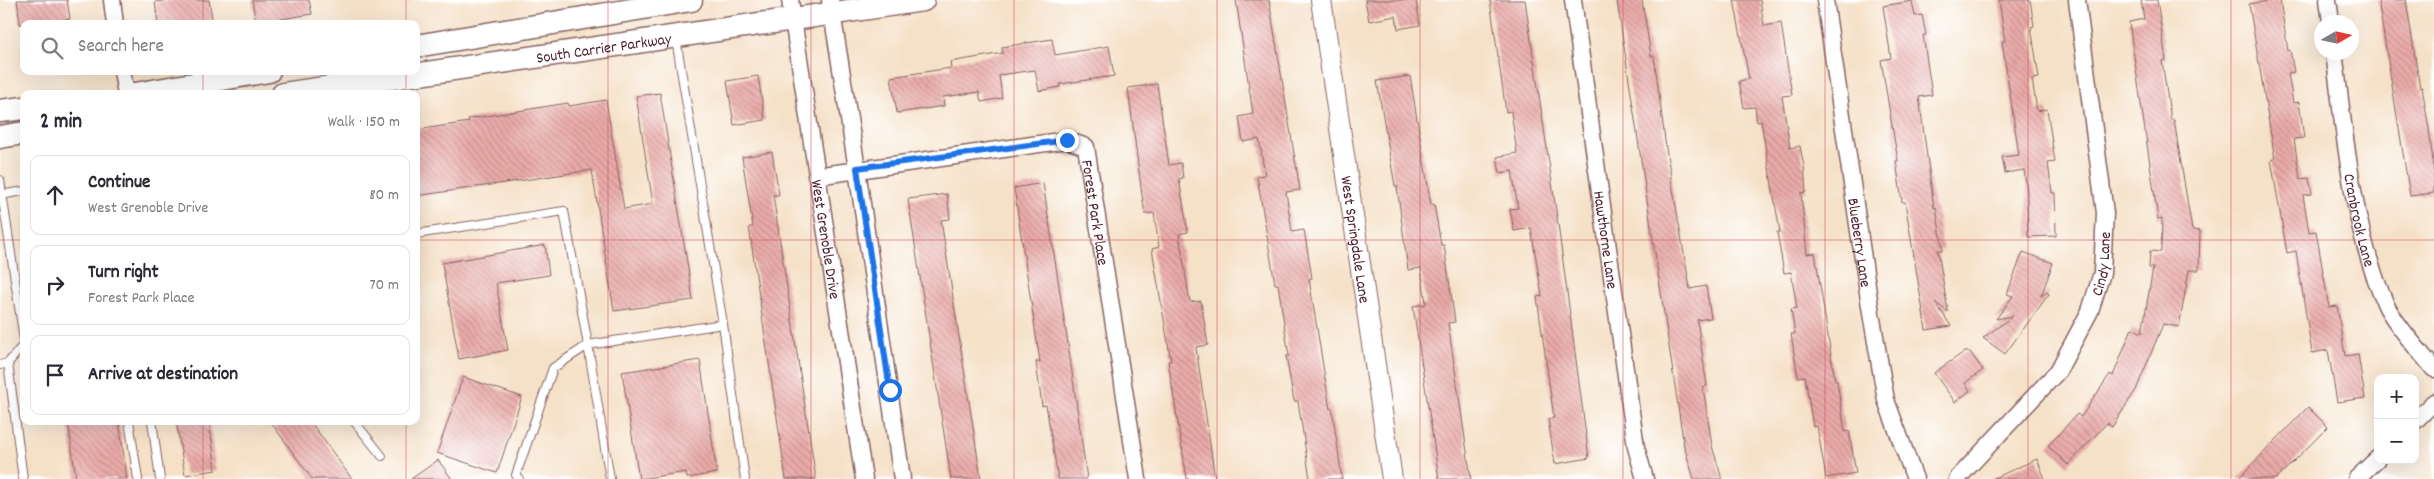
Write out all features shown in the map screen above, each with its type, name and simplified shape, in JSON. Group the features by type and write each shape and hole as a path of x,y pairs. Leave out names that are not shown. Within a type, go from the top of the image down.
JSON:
{"main road":[{"name":"South Carrier Parkway","path":"420,45 692,0"},
{"name":"South Carrier Parkway","path":"420,74 675,37 791,9 923,0"},
{"path":"158,90 246,75"},
{"name":"South Carrier Parkway","path":"311,90 414,75"},
{"path":"0,111 20,108"},
{"path":"0,137 20,134"}],"street":[{"path":"112,0 114,20"},
{"name":"West Springdale Lane","path":"1320,0 1392,479"},
{"name":"Hawthorne Lane","path":"1574,0 1636,447 1645,479"},
{"name":"Blueberry Lane","path":"1825,0 1871,313 1886,400 1915,479"},
{"name":"Cindy Lane","path":"1957,479 2058,371 2090,311 2102,273 2105,213 2077,0"},
{"path":"2328,0 2330,15"},
{"path":"831,6 857,168 902,479"},
{"name":"West Grenoble Drive","path":"791,9 864,479"},
{"name":"Cranbrook Lane","path":"2335,60 2346,147 2364,242 2387,307 2434,370"},
{"path":"123,75 125,90"},
{"name":"Forest Park Place","path":"857,168 1067,140 1086,147 1138,479"},
{"path":"816,176 857,168"},
{"path":"2417,419 2434,402"},
{"path":"2356,479 2374,462"}],"lane":[{"path":"675,37 723,324 745,479"},
{"path":"0,180 20,315"},
{"path":"1,194 20,192"},
{"path":"420,233 564,211 610,479"},
{"path":"519,479 516,475 553,368 588,345 723,324"},
{"path":"20,348 4,364 23,479"},
{"path":"130,425 138,479"},
{"path":"153,425 160,479"},
{"path":"357,425 382,456"}],"building":[{"path":"17,0 67,0 70,19 20,20 20,24"},
{"path":"209,0 212,20 157,20 155,2"},
{"path":"252,0 309,0 312,14 275,20 255,20"},
{"path":"1236,0 1269,0 1300,190 1286,192 1292,232 1304,230 1312,278 1309,279 1330,409 1332,408 1342,479 1310,479 1298,401 1294,401 1286,356 1289,356 1278,284 1275,284 1257,176 1265,175 1259,139 1243,142 1239,117 1253,114"},
{"path":"1365,0 1416,0 1420,25 1398,29 1396,16 1369,21"},
{"path":"1490,0 1525,0 1558,224 1589,458 1555,464 1548,419 1554,418 1537,297 1542,296 1531,228 1514,231 1510,209 1518,208 1512,171 1500,173 1497,157 1517,153 1511,111 1506,112"},
{"path":"1617,0 1642,0 1651,56 1654,56 1666,148 1690,289 1706,286 1711,318 1697,320 1707,386 1703,387 1712,446 1722,479 1694,479 1684,446"},
{"path":"1734,0 1760,0 1764,26 1781,23 1792,95 1782,96 1790,148 1800,146 1804,167 1806,192 1801,193 1807,254 1815,253 1835,381 1837,381 1845,432 1849,431 1856,473 1826,478 1817,426 1813,427 1805,376 1798,377 1791,334 1795,334 1791,309 1797,308 1791,272 1784,273 1777,232 1780,232 1761,121 1757,122 1755,107 1744,108 1739,81 1749,79"},
{"path":"1999,0 2030,0 2034,26 2031,27 2039,78 2032,79 2037,111 2047,109 2055,162 2048,163 2052,193 2055,193 2056,236 2028,237 2027,191 2024,170 2005,173 2002,157 2019,155 2002,41 2005,41"},
{"path":"2141,0 2157,0 2166,60 2162,61 2171,120 2174,120 2192,230 2200,231 2199,270 2189,270 2179,327 2163,324 2136,390 2112,427 2107,423 2068,465 2048,446 2077,414 2081,417 2110,374 2113,376 2132,328 2142,333 2153,268 2149,268 2150,251 2161,252 2162,218 2158,219 2129,22 2144,19"},
{"path":"2280,0 2288,51 2290,50 2294,72 2288,73 2293,103 2299,102 2304,138 2294,139 2300,179 2309,178 2312,194 2303,195 2309,232 2316,231 2329,307 2337,306 2345,356 2358,354 2365,398 2337,402 2328,350 2312,353 2296,251 2287,253 2271,160 2275,159 2249,4"},
{"path":"2378,0 2406,0 2420,88 2422,87 2429,129 2434,170 2434,193 2410,196"},
{"path":"1912,1 1915,16 1922,15 1926,35 1923,35 1932,95 1919,97 1934,208 1936,207 1943,250 1938,250 1948,312 1935,302 1951,326 1926,330 1905,202 1902,202 1896,161 1898,161 1881,60 1891,58 1883,6"},
{"path":"1052,39 1055,55 1109,46 1114,76 1060,84 1060,87 1039,91 1035,70 999,75 1002,98 981,102 979,92 943,97 944,106 897,113 891,77 951,68 950,62 1003,53 1002,47"},
{"path":"758,76 765,120 734,125 727,81"},
{"path":"1410,76 1431,205 1434,204 1441,245 1444,245 1455,322 1448,323 1471,479 1439,479 1413,306 1426,304 1421,268 1408,270 1397,186 1395,186 1377,81"},
{"path":"1157,84 1169,165 1181,163 1183,178 1179,179 1188,232 1179,234 1190,302 1201,301 1208,345 1196,347 1215,479 1187,479 1168,361 1171,361 1152,249 1159,247 1154,213 1145,214 1142,195 1128,88"},
{"path":"660,93 693,300 614,311 592,170 420,195 420,129 469,122 468,119 568,103 569,106 606,100 624,209 653,204 636,96"},
{"path":"772,152 779,195 773,195 816,479 786,479 749,227 753,227 742,157"},
{"path":"1043,183 1087,479 1058,479 1046,405 1042,406 1036,362 1040,362 1014,188"},
{"path":"947,194 950,219 941,220 981,479 951,479 908,199"},
{"path":"545,245 549,275 496,283 508,350 459,359 442,263"},
{"path":"2023,252 2053,263 2041,296 2047,292 2049,294 2005,354 1983,338 2013,316 1996,319 2013,296 2007,294"},
{"path":"1964,352 1970,352 1983,370 1965,383 1970,391 1955,402 1934,373"},
{"path":"700,360 717,473 687,478 686,472 639,479 622,372"},
{"path":"463,377 522,397 497,473 437,453"},
{"path":"2308,407 2328,427 2276,479 2238,479"},
{"path":"69,425 120,425 127,479 76,479"},
{"path":"177,425 210,425 216,470 185,475"},
{"path":"273,425 313,425 352,479 312,479"},
{"path":"2037,459 2045,479 1992,479"},
{"path":"438,460 452,479 411,479"}],"route":[{"path":"890,390 857,168 1067,140"}]}
